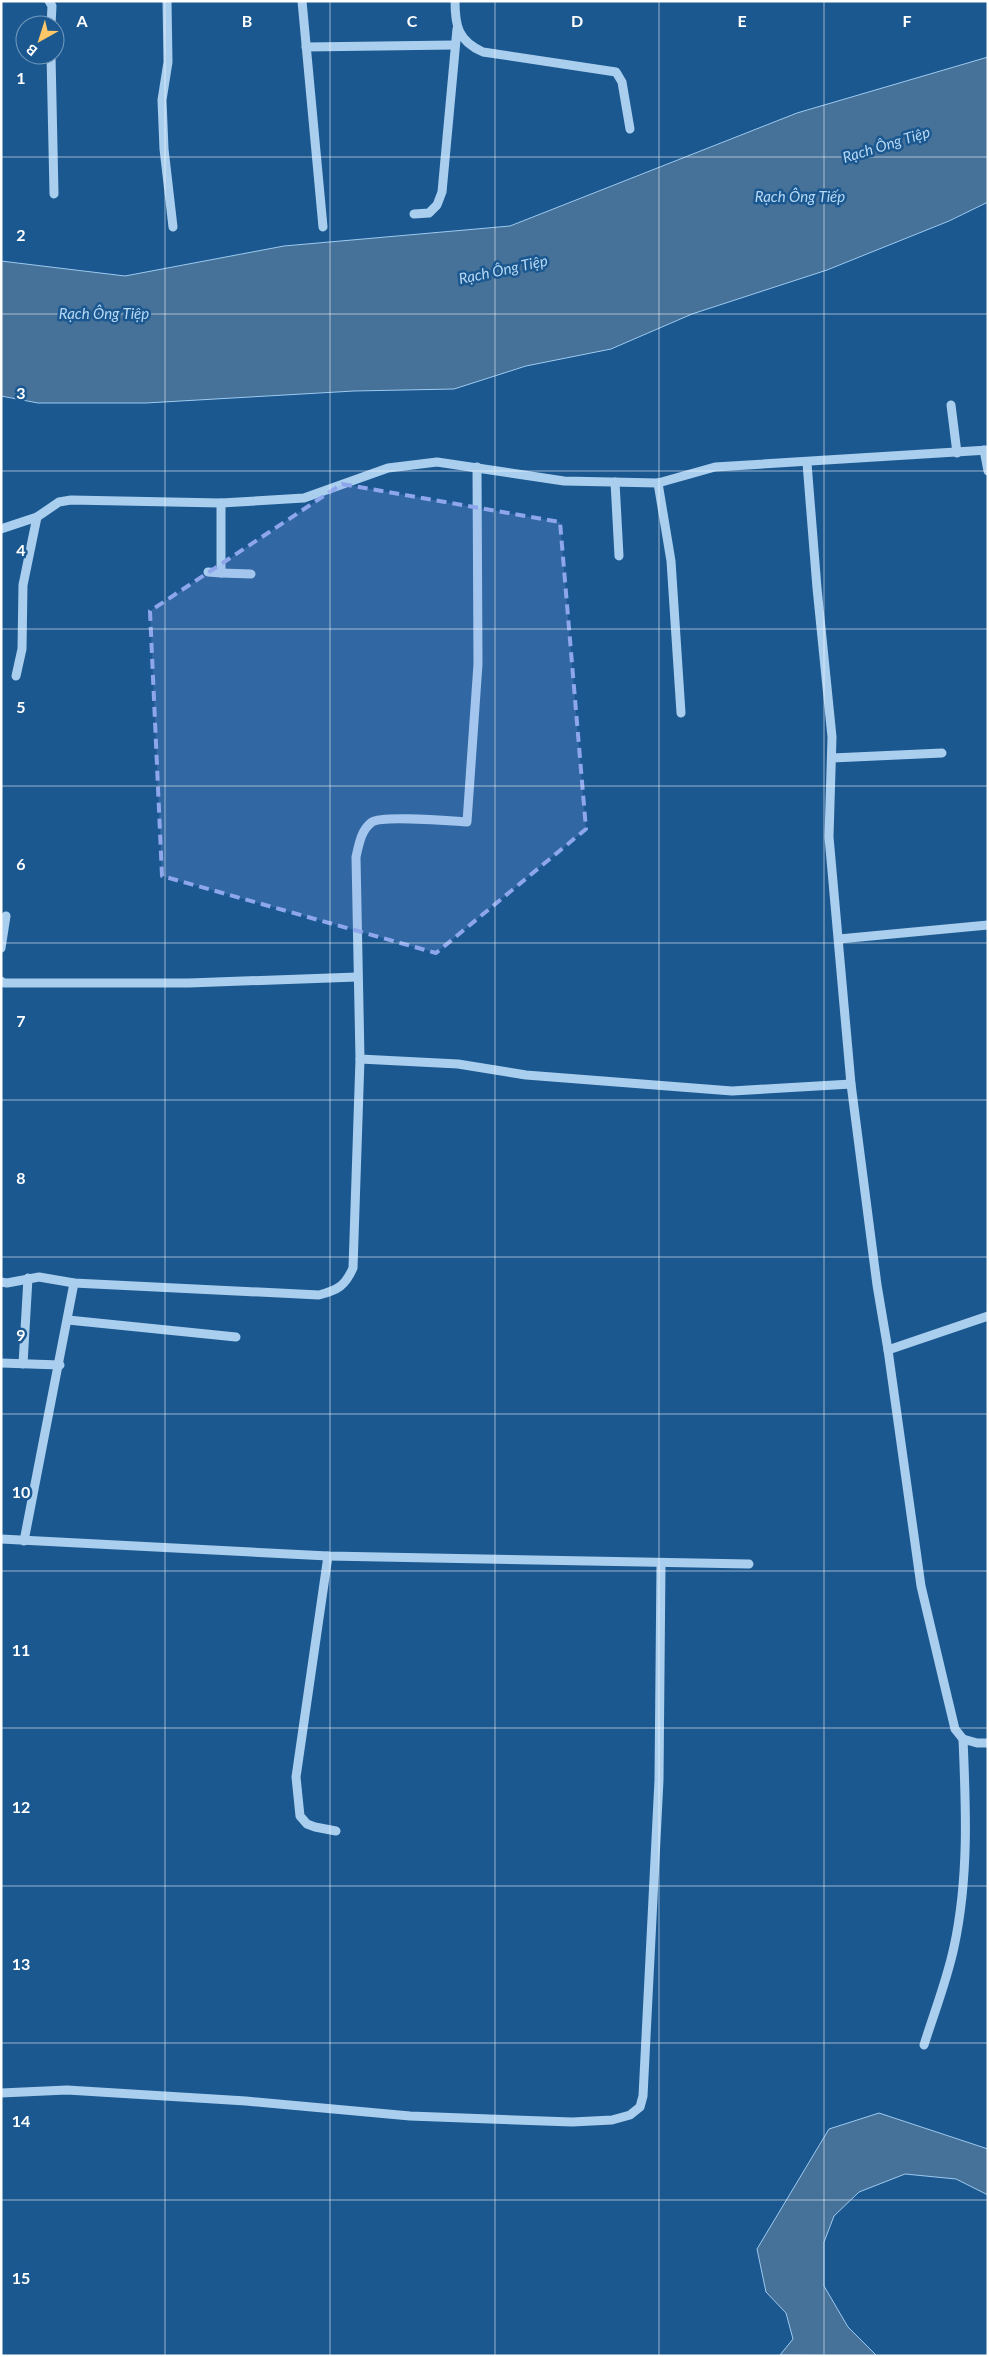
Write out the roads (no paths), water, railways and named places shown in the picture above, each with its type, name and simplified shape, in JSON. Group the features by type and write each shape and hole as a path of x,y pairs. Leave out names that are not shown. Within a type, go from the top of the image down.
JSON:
{"street":[{"path":"50,1 52,15"},
{"path":"167,1 168,62 162,100 164,148 173,228"},
{"path":"302,1 323,227"},
{"path":"414,214 429,213 437,205 442,192 454,45 457,29 456,1"},
{"path":"457,29 470,46 482,52 616,72 622,82 630,129"},
{"path":"306,47 454,45"},
{"path":"51,65 54,194"},
{"path":"951,405 957,453"},
{"path":"1,528 38,517 58,502 71,500 221,503 304,498 388,468 436,462 564,481 658,483 715,467 808,463 986,450 988,471"},
{"path":"808,463 817,588 832,737 829,837 851,1084 877,1285 921,1586 956,1730 963,1738 977,1743 988,1743"},
{"path":"1,1282 7,1283 39,1277 74,1283 319,1295 341,1287 353,1268 360,1059 356,857 359,841 366,828 379,818 467,822 478,664 477,467"},
{"path":"615,482 619,556"},
{"path":"658,483 671,561 681,713"},
{"path":"221,503 221,573"},
{"path":"16,676 22,649 23,585 38,517"},
{"path":"208,572 251,574"},
{"path":"832,758 942,753"},
{"path":"1,948 6,916"},
{"path":"839,939 988,926"},
{"path":"1,981 4,983 189,983 357,977"},
{"path":"360,1059 458,1064 526,1075 732,1091 851,1084"},
{"path":"22,1364 28,1278"},
{"path":"24,1540 60,1365 74,1283"},
{"path":"888,1350 988,1316"},
{"path":"68,1320 236,1336"},
{"path":"1,1363 60,1365"},
{"path":"1,1540 328,1556 749,1564"},
{"path":"328,1556 296,1777 300,1816 307,1824 336,1830"},
{"path":"1,2093 77,2091 246,2101 410,2116 562,2122 612,2120 630,2115 640,2106 644,2096 659,1780 661,1563"},
{"path":"924,2045 954,1948 964,1882 966,1811 963,1738"}],"water":[{"name":"Rạch Ông Tiếp","path":"988,57 988,202 949,221 827,270 692,314 611,349 526,366 454,389 354,391 146,403 38,403 1,396 1,261 125,276 284,246 510,226 797,113"},
{"path":"879,2113 988,2149 988,2195 956,2179 905,2174 859,2192 834,2216 824,2242 824,2286 848,2327 877,2356 780,2355 793,2339 786,2313 766,2292 757,2249 829,2129"}],"water label":[{"name":"Rạch Ông Tiệp","path":"886,144"},
{"name":"Rạch Ông Tiệp","path":"503,269"},
{"name":"Rạch Ông Tiệp","path":"104,313"}]}
